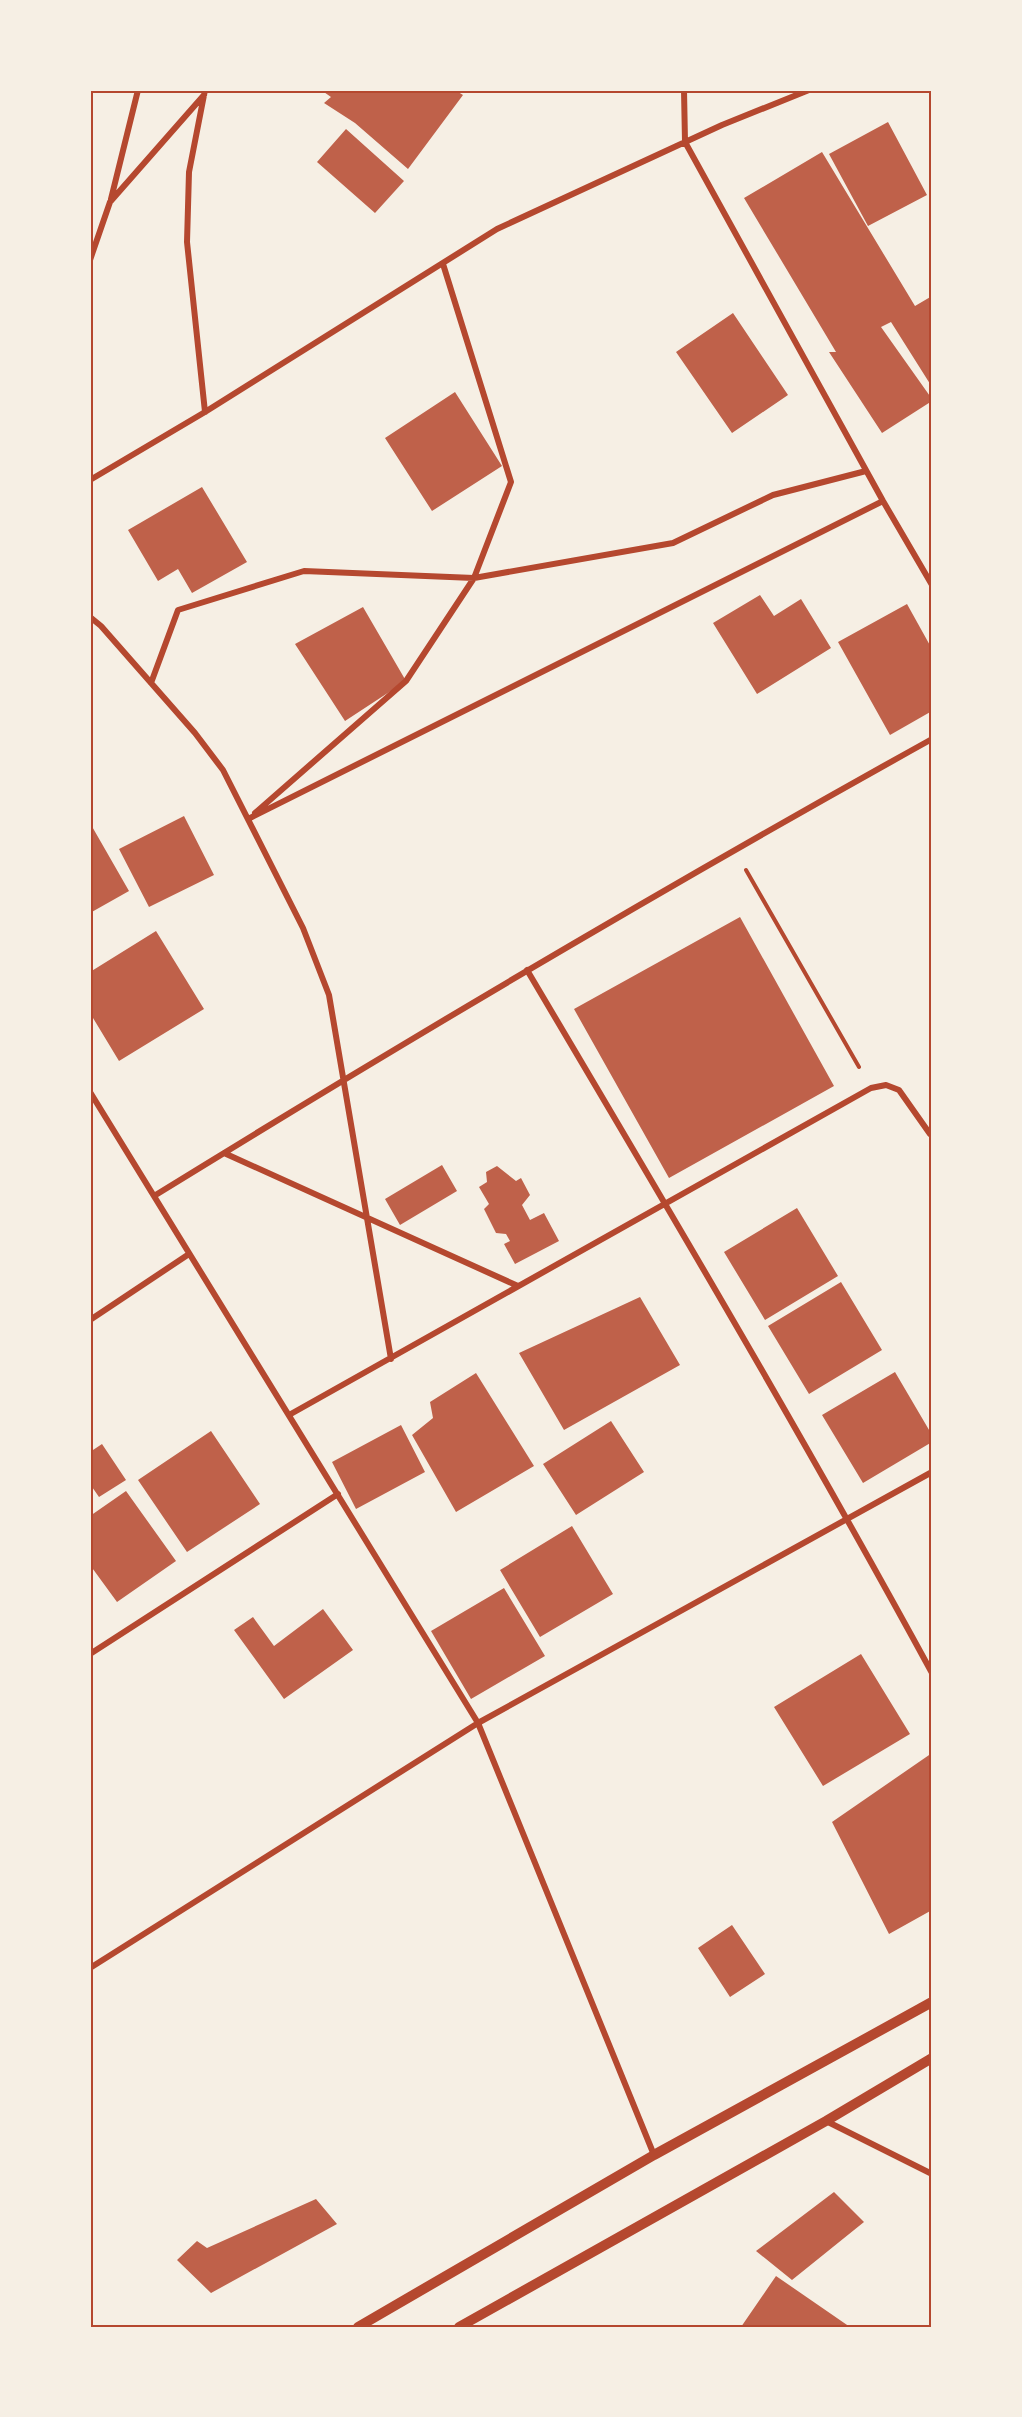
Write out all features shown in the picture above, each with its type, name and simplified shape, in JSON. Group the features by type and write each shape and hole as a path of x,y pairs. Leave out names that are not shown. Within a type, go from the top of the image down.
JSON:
{"street":[{"path":"90,260 110,202 138,90"},
{"path":"684,90 685,142 866,471 932,585"},
{"path":"90,480 205,412 497,229 685,142 809,90"},
{"path":"110,202 205,92"},
{"path":"205,92 189,172 187,242 205,412"},
{"path":"248,819 406,681 474,578 511,482 442,264"},
{"path":"151,683 178,610 304,572 474,578 673,543 773,495 866,471"},
{"path":"248,819 883,501"},
{"path":"90,617 195,733 223,770 303,928 329,995 390,1359"},
{"path":"154,1196 344,1078 527,970 734,849 932,739"},
{"path":"527,970 848,1518 932,1673"},
{"path":"289,1415 871,1088 886,1085 900,1090 931,1134"},
{"path":"90,1092 478,1723 654,2155"},
{"path":"225,1153 518,1286"},
{"path":"90,1320 189,1254"},
{"path":"90,1968 478,1723 932,1472"},
{"path":"90,1654 338,1494"},
{"path":"358,2327 654,2155 932,2002"},
{"path":"459,2327 826,2121 932,2058"},
{"path":"826,2121 932,2174"}],"path":[{"path":"734,849 871,1088"}],"building":[{"path":"321,90 455,90 463,95 408,169 355,123 324,103 331,97"},
{"path":"888,122 927,195 868,226 829,154"},
{"path":"346,129 404,181 375,213 317,162"},
{"path":"822,152 915,306 932,296 932,387 891,322 881,327 932,399 882,433 829,352 836,352 744,198"},
{"path":"733,313 788,395 732,433 676,352"},
{"path":"455,392 502,466 432,511 385,438"},
{"path":"202,487 247,562 192,593 178,569 158,581 128,530"},
{"path":"760,595 774,616 801,599 831,648 757,694 713,623"},
{"path":"907,604 932,649 932,711 890,735 838,642"},
{"path":"363,607 406,681 345,721 295,644"},
{"path":"184,816 214,875 149,907 119,849"},
{"path":"90,823 129,891 90,913"},
{"path":"740,917 834,1086 669,1178 574,1009"},
{"path":"156,931 204,1009 119,1061 90,1013 90,972"},
{"path":"442,1165 457,1191 400,1225 385,1199"},
{"path":"497,1166 516,1181 521,1178 530,1195 522,1205 530,1220 544,1213 559,1241 515,1264 504,1244 510,1241 506,1234 496,1233 484,1209 489,1204 479,1187 487,1182 486,1172"},
{"path":"797,1208 838,1276 765,1320 724,1252"},
{"path":"841,1282 882,1350 809,1394 768,1326"},
{"path":"640,1297 680,1365 564,1430 519,1353"},
{"path":"895,1372 932,1435 932,1442 863,1483 822,1415"},
{"path":"476,1373 534,1466 456,1512 412,1435 433,1418 430,1402"},
{"path":"611,1421 644,1472 576,1515 543,1464"},
{"path":"401,1425 425,1472 356,1509 332,1462"},
{"path":"211,1431 260,1504 187,1552 138,1480"},
{"path":"102,1444 126,1480 99,1497 90,1484 90,1452"},
{"path":"126,1491 176,1561 117,1602 90,1565 90,1516"},
{"path":"572,1526 613,1594 540,1637 500,1570"},
{"path":"504,1588 545,1656 471,1699 431,1631"},
{"path":"323,1609 353,1650 284,1699 234,1630 253,1617 274,1646"},
{"path":"861,1654 910,1734 823,1786 774,1707"},
{"path":"932,1753 932,1910 889,1934 832,1822"},
{"path":"732,1925 765,1974 730,1997 698,1948"},
{"path":"834,2192 864,2222 792,2280 756,2251"},
{"path":"316,2199 337,2224 211,2293 177,2260 197,2241 207,2248"},
{"path":"776,2276 850,2327 741,2327"}]}
